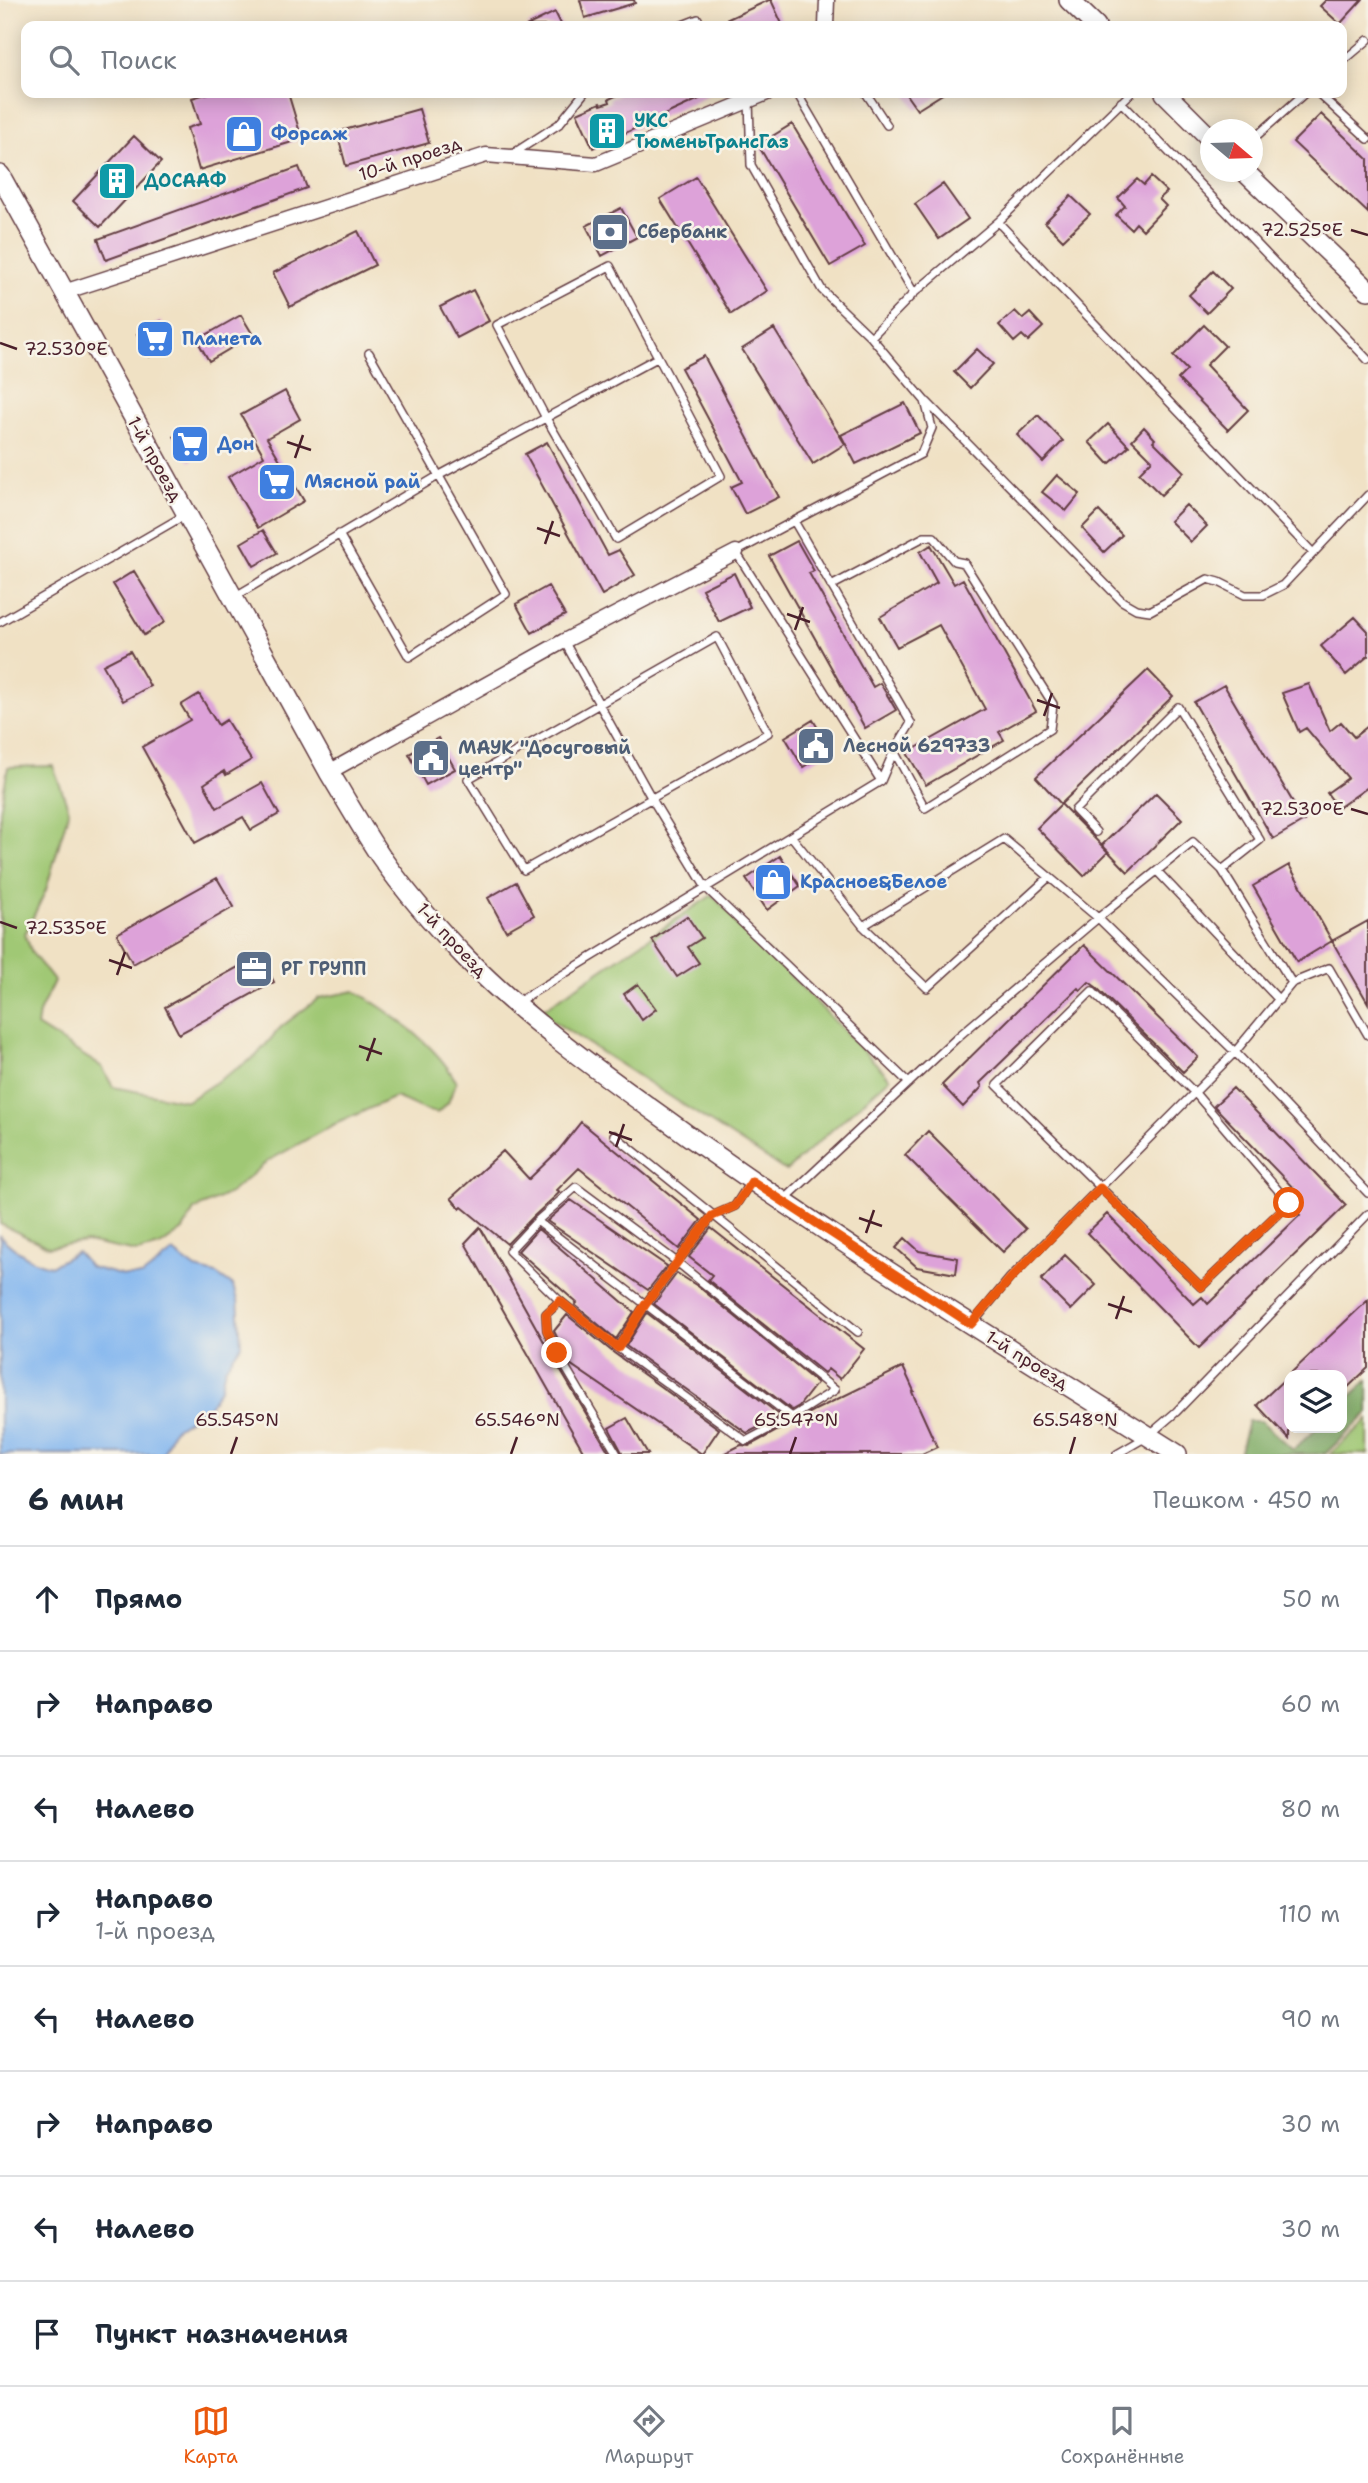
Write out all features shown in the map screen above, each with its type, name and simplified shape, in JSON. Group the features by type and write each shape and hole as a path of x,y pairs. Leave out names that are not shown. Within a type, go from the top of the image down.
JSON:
{"street":[{"path":"826,21 827,0"},
{"path":"1069,0 1091,21"},
{"name":"10-й проезд","path":"64,292 486,155 596,164 752,98"},
{"path":"1170,98 1200,128"},
{"name":"1-й проезд","path":"0,175 231,599 329,772 382,857 416,903 466,958 514,1004 567,1048 782,1202 1177,1454"},
{"path":"1255,182 1368,290"},
{"path":"329,772 564,641 736,552"}],"lane":[{"path":"693,21 698,19"},
{"path":"1347,58 1368,40"},
{"path":"509,157 559,124 580,98"},
{"path":"800,98 914,293"},
{"path":"869,98 887,125"},
{"path":"871,337 914,293 998,222 1125,98"},
{"path":"1263,130 1299,98"},
{"path":"1323,98 1368,139"},
{"path":"749,99 751,165 822,290 871,337 925,401 1122,601 1136,609 1150,611 1208,579 1245,595 1263,595 1283,586 1368,495"},
{"path":"1121,102 1368,360"},
{"path":"998,222 1313,553"},
{"path":"610,266 657,358 721,476 616,539 546,418 497,325 610,266"},
{"path":"338,534 410,657 506,594 369,354"},
{"path":"231,599 438,476 657,358"},
{"path":"881,781 736,552 921,454 932,428 925,401"},
{"path":"0,622 186,515"},
{"path":"514,1004 881,781 894,751 911,723 794,521"},
{"path":"831,586 924,537 934,537 954,561 964,563 1053,705 1050,729 925,808 894,751"},
{"path":"717,637 768,733 652,799 524,870 468,779 717,637"},
{"path":"564,641 652,799 706,888 909,1083"},
{"path":"1096,832 1075,810 1178,707 1260,840 1222,870"},
{"path":"792,837 863,926 927,988 1048,878"},
{"path":"863,926 1004,839 1098,918 1235,1052 1368,1193"},
{"path":"782,1202 959,1036 1098,918 1193,842 1222,870 1292,983"},
{"path":"1157,871 1279,1000"},
{"path":"971,1324 1010,1279 1235,1052 1292,983 1329,968 1368,1034"},
{"path":"1092,991 1195,1093 1289,1203 1201,1287 997,1085 1092,991"},
{"path":"614,1135 858,1332"},
{"path":"618,1348 645,1305 712,1216 735,1206 752,1181"},
{"path":"576,1187 677,1262 835,1390 746,1441 618,1348 560,1301 509,1251 576,1187"},
{"path":"1117,1454 1148,1436 1176,1412 1368,1214"},
{"path":"537,1222 792,1417"},
{"path":"560,1301 546,1314 547,1330 557,1353 617,1454"}],"green space":[{"path":"53,766 69,810 46,890 25,934 32,953 54,981 39,1013 37,1026 102,1067 113,1087 187,1101 256,1056 281,1027 319,998 355,991 397,1019 438,1056 456,1082 448,1103 437,1113 395,1097 333,1125 268,1161 230,1193 194,1210 183,1230 160,1246 137,1252 86,1242 48,1247 0,1224 0,811 8,767"},
{"path":"712,895 890,1078 786,1171 539,1012"},
{"path":"1368,1380 1368,1413 1325,1454 1239,1454 1248,1421 1261,1421 1293,1450 1312,1433 1347,1433 1347,1399"},
{"path":"1368,1420 1368,1454 1330,1454"}],"water":[{"path":"0,1236 36,1262 51,1266 77,1252 90,1267 124,1276 142,1276 173,1252 196,1269 216,1274 232,1285 238,1299 241,1345 225,1368 221,1387 209,1406 173,1430 163,1454 0,1454"}],"building":[{"path":"580,0 634,0 635,3 585,18"},
{"path":"769,0 781,21 724,21"},
{"path":"1326,0 1362,0 1343,21 1337,21 1320,6"},
{"path":"555,12 560,21 536,21"},
{"name":"Форсаж","path":"192,98 290,98 302,139 199,170 187,128 200,124"},
{"name":"УКС ТюменьТрансГаз","path":"701,98 593,148 577,113 600,103 610,102 609,99"},
{"path":"909,98 936,98 917,110"},
{"path":"419,109 429,143 346,166 337,132"},
{"path":"1321,114 1368,159 1368,213 1293,142"},
{"path":"792,124 865,246 830,266 758,145"},
{"name":"ДОСААФ","path":"134,136 161,162 100,227 73,201"},
{"path":"299,167 307,188 106,260 98,239"},
{"path":"696,177 767,291 731,314 660,199"},
{"path":"1151,177 1167,192 1159,199 1166,206 1143,230 1136,223 1131,229 1116,215 1125,206 1118,198 1137,179 1144,185"},
{"path":"943,184 968,219 939,239 915,204"},
{"path":"1071,196 1090,214 1063,240 1045,222"},
{"path":"621,208 637,237 602,256 586,226"},
{"path":"358,231 375,265 290,307 273,273"},
{"path":"1213,271 1231,289 1207,313 1189,295"},
{"path":"473,290 489,321 457,338 440,307"},
{"path":"1015,311 1023,319 1030,313 1043,327 1028,341 1022,335 1014,342 999,325"},
{"path":"241,315 253,335 209,361 197,340"},
{"name":"Планета","path":"161,321 174,344 149,357 137,334"},
{"path":"1204,325 1225,346 1206,365 1248,410 1228,430 1178,379 1187,370 1173,356"},
{"path":"774,329 845,444 813,464 742,349"},
{"path":"977,349 993,364 970,388 954,372"},
{"path":"704,356 779,497 745,514 731,487 742,482 681,368"},
{"path":"285,391 300,419 267,438 304,501 258,528 228,477 264,456 241,415"},
{"path":"905,403 920,433 856,464 841,435"},
{"path":"1038,415 1063,441 1043,462 1017,435"},
{"path":"1108,424 1129,446 1109,464 1089,442"},
{"name":"Дон","path":"190,427 205,452 190,462 174,436"},
{"path":"1144,427 1155,439 1153,441 1184,472 1161,495 1139,473 1152,460 1132,440"},
{"path":"547,442 608,555 619,550 635,575 602,595 525,454"},
{"path":"1057,475 1080,494 1066,511 1042,492"},
{"path":"1186,505 1207,526 1191,542 1170,521"},
{"path":"1099,511 1122,535 1104,552 1082,528"},
{"path":"263,530 277,553 254,566 241,543"},
{"path":"797,541 814,571 809,573 873,687 880,683 896,710 865,728 769,556"},
{"path":"931,545 954,584 963,579 1036,711 999,732 1004,740 926,785 907,753 985,709 939,625 897,647 880,617 937,583 920,552"},
{"path":"134,571 165,622 144,635 113,584"},
{"path":"734,573 750,607 719,622 702,589"},
{"path":"548,586 565,615 532,633 516,604"},
{"path":"1355,617 1368,631 1368,656 1346,675 1321,646"},
{"path":"130,651 150,686 123,701 103,665"},
{"path":"1148,670 1173,696 1061,804 1036,777"},
{"path":"1309,684 1330,731 1341,722 1354,737 1368,726 1368,787 1338,808 1327,793 1348,778 1306,728 1299,732 1282,693"},
{"path":"1224,685 1304,821 1273,839 1194,702"},
{"path":"199,694 218,725 226,720 251,760 226,775 224,771 204,784 217,808 262,783 279,814 251,830 243,817 195,843 142,747 190,720 181,705"},
{"path":"813,720 831,750 803,767 785,737"},
{"path":"438,738 455,769 426,785 409,754"},
{"path":"1156,793 1182,819 1128,872 1102,845"},
{"path":"1061,804 1108,852 1084,876 1037,828"},
{"name":"Красное&Белое","path":"780,856 800,886 767,910 746,879"},
{"path":"1289,865 1332,941 1297,962 1253,886"},
{"path":"217,878 234,907 133,964 117,934"},
{"path":"516,882 534,915 506,931 488,898"},
{"path":"687,916 702,938 688,947 699,963 677,977 652,940"},
{"path":"1368,921 1368,1003 1332,941"},
{"path":"1084,945 1198,1057 1183,1072 1089,982 1081,990 1078,988 980,1083 982,1087 963,1107 942,1085"},
{"path":"260,955 274,982 179,1034 165,1007"},
{"path":"638,984 656,1009 642,1020 624,994"},
{"path":"1233,1088 1346,1205 1199,1348 1087,1233 1107,1214 1194,1304 1202,1297 1208,1304 1300,1215 1293,1208 1302,1197 1214,1106"},
{"path":"581,1122 701,1220 679,1249 579,1168 557,1190 560,1192 507,1244 462,1207 460,1209 451,1198 503,1151 529,1179 558,1151"},
{"path":"928,1131 1026,1229 1003,1252 905,1155"},
{"path":"571,1200 667,1266 648,1290 547,1221"},
{"path":"480,1227 610,1454 585,1454 465,1243"},
{"path":"711,1228 864,1349 840,1379 828,1369 824,1373 708,1280 712,1275 689,1257"},
{"path":"538,1229 634,1312 616,1339 518,1251"},
{"path":"905,1238 919,1251 958,1258 956,1274 917,1267 896,1248"},
{"path":"1065,1255 1096,1285 1071,1310 1041,1280"},
{"path":"677,1273 699,1287 817,1383 799,1406 792,1410 654,1304"},
{"path":"1368,1300 1368,1368 1347,1388 1347,1370 1294,1370"},
{"path":"647,1313 781,1416 747,1433 626,1346"},
{"path":"567,1315 614,1353 719,1429 702,1454 570,1364 554,1331"},
{"path":"903,1367 937,1447 922,1454 723,1454 741,1445 749,1446"},
{"path":"1284,1379 1284,1433 1289,1433 1289,1439 1257,1405"},
{"path":"627,1418 648,1454 623,1454 609,1428"}],"place":[{"name":"УКС ТюменьТрансГаз","path":"607,131"},
{"name":"Форсаж","path":"244,134"},
{"name":"ДОСААФ","path":"117,181"},
{"name":"Сбербанк","path":"610,232"},
{"name":"Планета","path":"155,339"},
{"name":"Дон","path":"190,444"},
{"name":"Мясной рай","path":"277,482"},
{"name":"Лесной 629733","path":"816,746"},
{"name":"МАУК \"Досуговый центр\"","path":"431,758"},
{"name":"Красное&Белое","path":"773,882"},
{"name":"РГ ГРУПП","path":"254,969"}],"route":[{"path":"557,1353 547,1330 546,1314 560,1301 618,1348 645,1305 712,1216 735,1206 752,1181 971,1324 1010,1279 1100,1188 1201,1287 1289,1203"}]}
